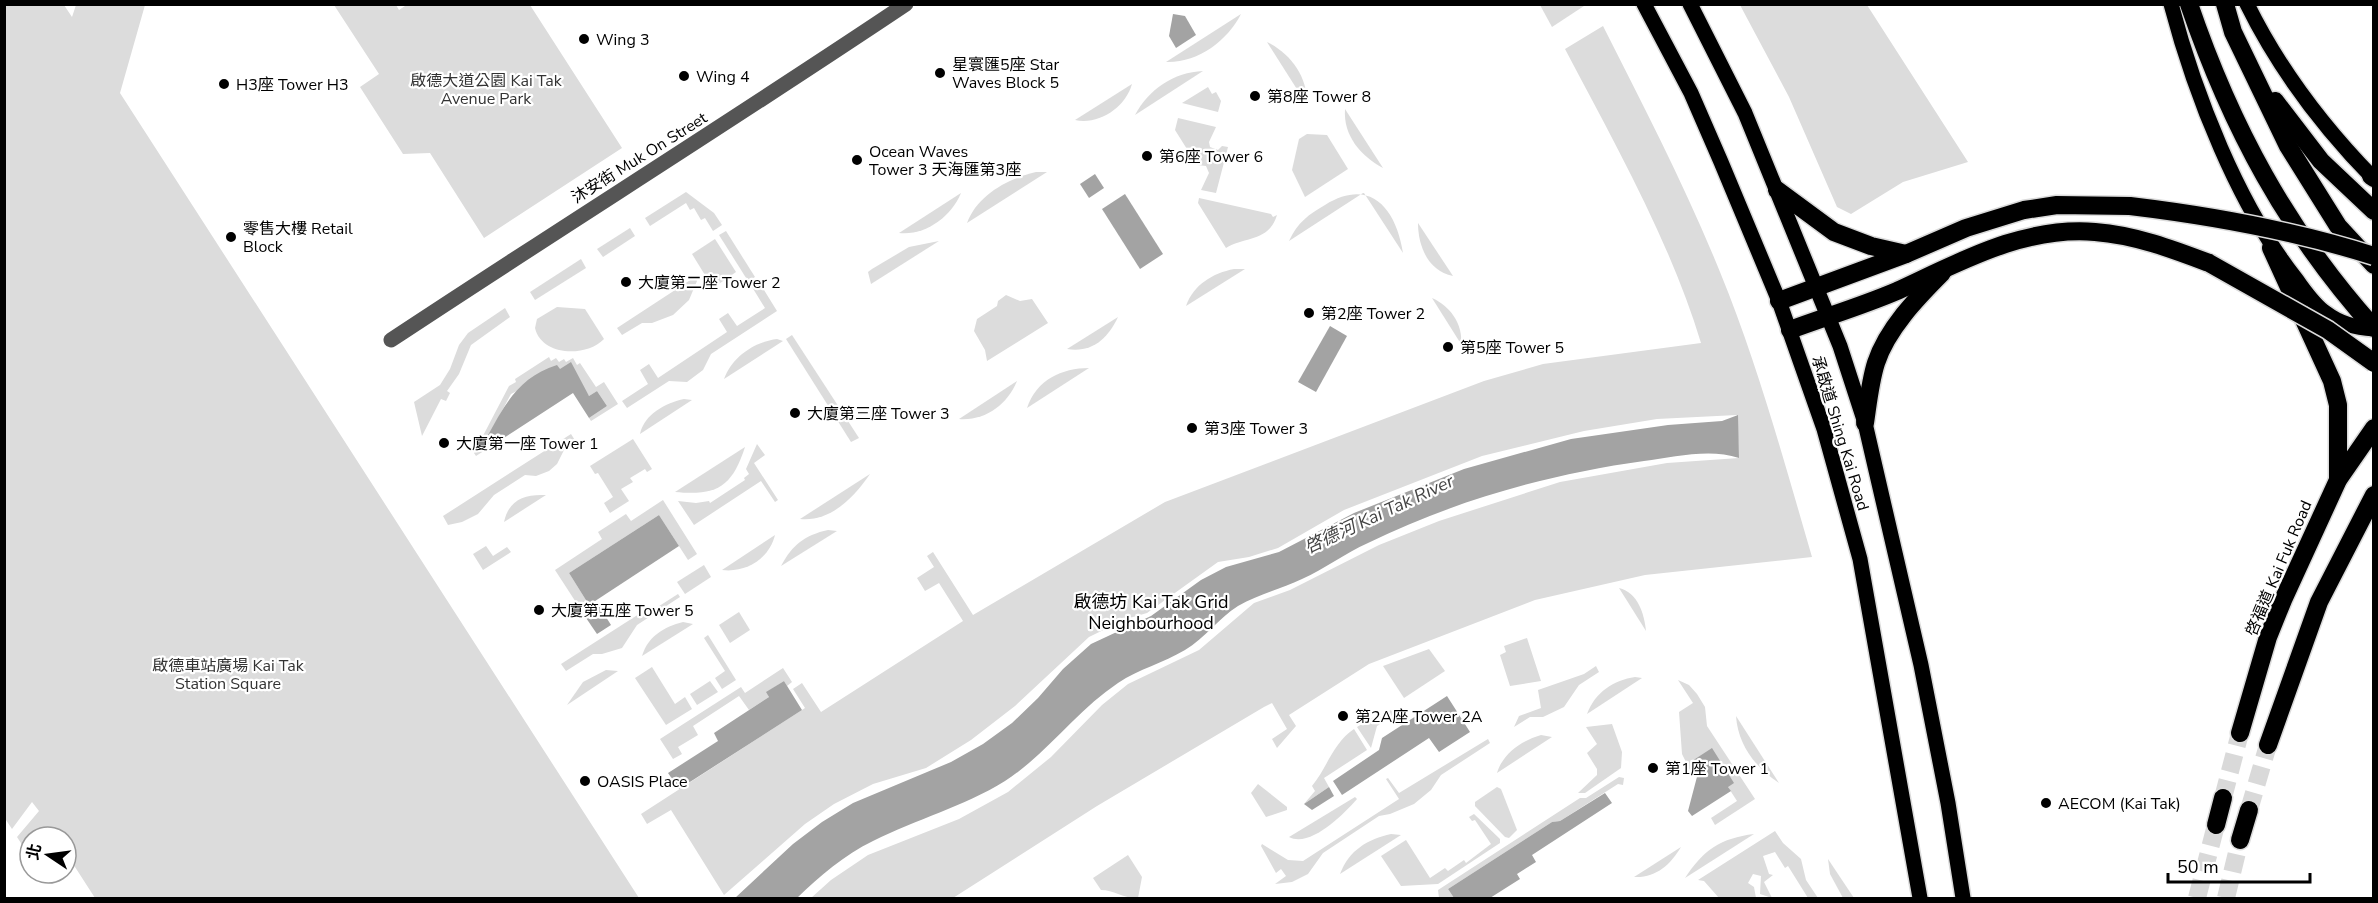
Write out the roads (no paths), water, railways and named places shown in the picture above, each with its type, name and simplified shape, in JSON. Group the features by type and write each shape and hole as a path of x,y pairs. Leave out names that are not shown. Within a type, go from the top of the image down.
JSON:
{"highway":[{"path":"2189,4 2209,62 2249,151 2313,254 2343,294 2373,328"},
{"path":"2225,4 2233,32 2288,146 2332,216 2373,265"},
{"path":"2256,79 2321,161 2373,211"},
{"path":"1776,190 1833,232 1871,246 1906,254"},
{"path":"1779,301 1906,254 1966,228 2024,210 2057,205 2130,207 2264,225 2325,240 2373,256"},
{"path":"1790,330 1895,291 1952,264 2029,236 2061,232 2094,232 2129,236 2209,263 2328,330 2373,363"},
{"path":"2271,248 2331,381 2338,405 2338,480"},
{"path":"1865,423 1876,362 1881,352 1896,326 1926,289 1952,264"},
{"name":"啓福道 Kai Fuk Road","path":"2240,733 2268,637 2338,480 2373,428"},
{"path":"2268,745 2319,602 2373,495"},
{"path":"2216,825 2223,798"},
{"path":"2240,840 2249,810"}],"main road":[{"name":"承啟道 Shing Kai Road","path":"1644,4 1691,93 1779,301 1824,429 1860,559 1920,898"},
{"name":"承啟道 Shing Kai Road","path":"1690,4 1736,91 1817,287 1865,423 1921,665 1963,898"},
{"path":"2171,4 2205,108 2271,248 2326,314 2358,327 2373,328"},
{"path":"2247,4 2287,76 2307,104 2342,147 2373,178"}],"street":[{"name":"沐安街 Muk On Street","path":"392,340 906,4"}],"water":[{"path":"1173,14 1185,16 1196,35 1176,48 1169,36"},
{"path":"1095,174 1104,188 1089,198 1080,184"},
{"path":"1125,194 1163,254 1140,269 1102,209"},
{"path":"1330,326 1347,336 1316,392 1298,382"},
{"path":"571,362 589,396 597,391 607,406 589,418 573,393 493,445 487,437 507,403 523,384 544,370 557,365 560,369"},
{"name":"啓德河 Kai Tak River","path":"1738,415 1739,458 1716,454 1680,456 1573,473 1503,491 1434,514 1401,528 1360,547 1294,583 1254,598 1238,606 1185,650 1134,674 1103,694 1048,746 1005,781 956,806 862,847 833,866 797,898 735,898 793,844 822,822 853,803 951,762 983,744 1012,723 1063,669 1091,644 1151,616 1201,580 1226,567 1279,552 1354,513 1464,469 1571,439 1668,425 1722,421"},
{"path":"659,515 679,546 589,605 569,573"},
{"path":"599,606 611,625 597,634 584,615"},
{"path":"784,681 802,710 679,789 668,773 718,741 714,733 769,697 766,692"},
{"path":"1447,696 1470,732 1439,752 1429,738 1342,795 1333,781 1379,750 1382,738"},
{"path":"1712,748 1734,783 1728,787 1731,791 1692,816 1688,811 1698,773 1692,761"},
{"path":"1329,787 1334,796 1312,810 1304,804"},
{"path":"1605,793 1612,803 1532,855 1536,862 1517,874 1520,879 1490,898 1454,898 1448,889 1552,822 1560,821"}],"tunnel":[{"path":"2223,798 2240,733"},
{"path":"2249,810 2268,745"},
{"path":"2197,898 2216,825"},
{"path":"2226,898 2240,840"}],"place":[{"name":"Wing 3","path":"584,39"},
{"name":"星寰匯5座 Star Waves Block 5","path":"940,73"},
{"name":"Wing 4","path":"684,76"},
{"name":"H3座 Tower H3","path":"224,84"},
{"name":"第8座 Tower 8","path":"1255,96"},
{"name":"第6座 Tower 6","path":"1147,156"},
{"name":"Ocean Waves Tower 3 天海匯第3座","path":"857,160"},
{"name":"零售大樓 Retail Block","path":"231,237"},
{"name":"大廈第二座 Tower 2","path":"626,282"},
{"name":"第2座 Tower 2","path":"1309,313"},
{"name":"第5座 Tower 5","path":"1448,347"},
{"name":"大廈第三座 Tower 3","path":"795,413"},
{"name":"第3座 Tower 3","path":"1192,428"},
{"name":"大廈第一座 Tower 1","path":"444,443"},
{"name":"大廈第五座 Tower 5","path":"539,610"},
{"name":"第2A座 Tower 2A","path":"1343,716"},
{"name":"第1座 Tower 1","path":"1653,768"},
{"name":"OASIS Place","path":"585,781"},
{"name":"AECOM (Kai Tak)","path":"2046,803"}],"district":[{"name":"啟德坊 Kai Tak Grid Neighbourhood","path":"1151,612"}],"park label":[{"name":"啟德大道公園 Kai Tak Avenue Park","path":"486,89"},
{"name":"啟德車站廣場 Kai Tak Station Square","path":"228,674"}]}
